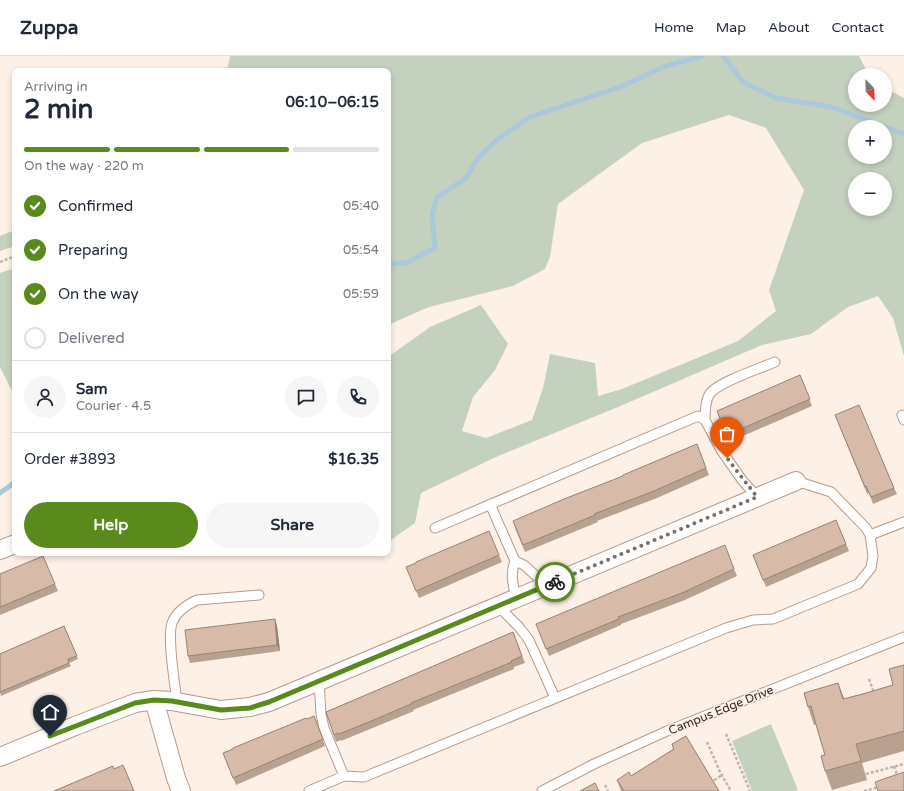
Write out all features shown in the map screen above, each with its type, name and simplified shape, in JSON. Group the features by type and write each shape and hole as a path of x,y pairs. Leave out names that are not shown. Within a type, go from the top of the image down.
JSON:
{"street":[{"path":"0,757 135,703 154,700 177,702 221,710 250,708 269,702 796,480"},
{"path":"0,550 12,545"},
{"path":"154,700 181,791"}],"lane":[{"path":"705,420 708,395 712,390 721,384 775,362"},
{"path":"435,528 698,416 705,420 721,450 742,480 757,497"},
{"path":"309,791 344,776 364,777 726,628 753,620 773,619 858,584 871,568 873,556 870,535 866,528 831,492 796,480"},
{"path":"490,504 515,561 524,565 546,586"},
{"path":"870,535 904,522"},
{"path":"515,561 512,568 516,598"},
{"path":"177,702 171,641 172,624 178,613 188,604 197,600 258,595"},
{"path":"498,606 519,627 529,640 556,698"},
{"name":"Campus Edge Drive","path":"542,791 594,764 667,731 904,637"},
{"path":"319,681 321,714 324,728 344,776"}],"path":[{"path":"0,262 12,257"},
{"path":"870,679 875,698"},
{"path":"726,734 750,791"},
{"path":"707,742 731,791"},
{"path":"866,774 904,764"},
{"path":"894,766 899,781"},
{"path":"710,783 722,775"},
{"path":"605,785 608,791"},
{"path":"864,791 885,785"}],"green space":[{"path":"230,56 859,56 865,68 848,68 848,112 892,112 892,92 904,98 904,356 893,318 878,296 848,307 811,334 762,345 618,407 496,457 421,493 415,523 391,540 391,355 430,327 481,305 508,344 495,370 473,397 462,431 486,438 532,420 543,388 550,354 595,363 598,396 622,389 738,341 776,311 769,290 804,190 766,128 729,115 642,143 558,204 550,257 545,269 513,286 429,307 391,324 391,68 227,68"},
{"path":"12,231 12,247 0,251 0,236"},
{"path":"12,269 12,391 0,367 0,273"},
{"path":"771,724 798,790 752,791 732,741"}],"building":[{"path":"800,375 810,399 727,435 717,411"},
{"path":"859,405 894,488 871,497 866,486 865,487 835,415"},
{"path":"697,444 706,468 523,545 513,521"},
{"path":"836,520 846,544 763,580 753,555"},
{"path":"489,531 499,555 416,591 406,567"},
{"path":"725,545 734,569 682,593 618,617 619,619 546,649 536,624"},
{"path":"43,556 55,584 0,607 0,574"},
{"path":"275,619 277,645 188,656 185,630"},
{"path":"64,626 77,656 68,659 69,663 0,692 0,654"},
{"path":"513,632 522,656 511,661 512,662 411,703 369,722 334,735 326,712"},
{"path":"904,665 904,731 856,744 861,761 825,771 821,756 825,755 811,706 808,707 804,693 838,683 843,699 863,694 893,685 889,669"},
{"path":"314,716 323,739 233,778 223,753"},
{"path":"686,736 719,791 624,791 617,780 629,772 631,776 674,749 672,744"},
{"path":"123,765 134,791 54,791 113,766 114,769"},
{"path":"904,772 904,791 878,791 875,782"},
{"path":"595,783 599,791 580,791"}],"waterway":[{"path":"391,264 406,263 435,248 432,216 437,197 465,179 479,157 498,139 530,117 623,86 663,67 702,56"},
{"path":"723,56 743,82 776,98 831,107 904,134"},
{"path":"0,493 12,484"}],"way so far":[{"path":"555,582 757,497 742,480 727,458"}],"route":[{"path":"50,736 135,703 154,700 172,701 221,710 250,708 269,702 555,582"}]}
